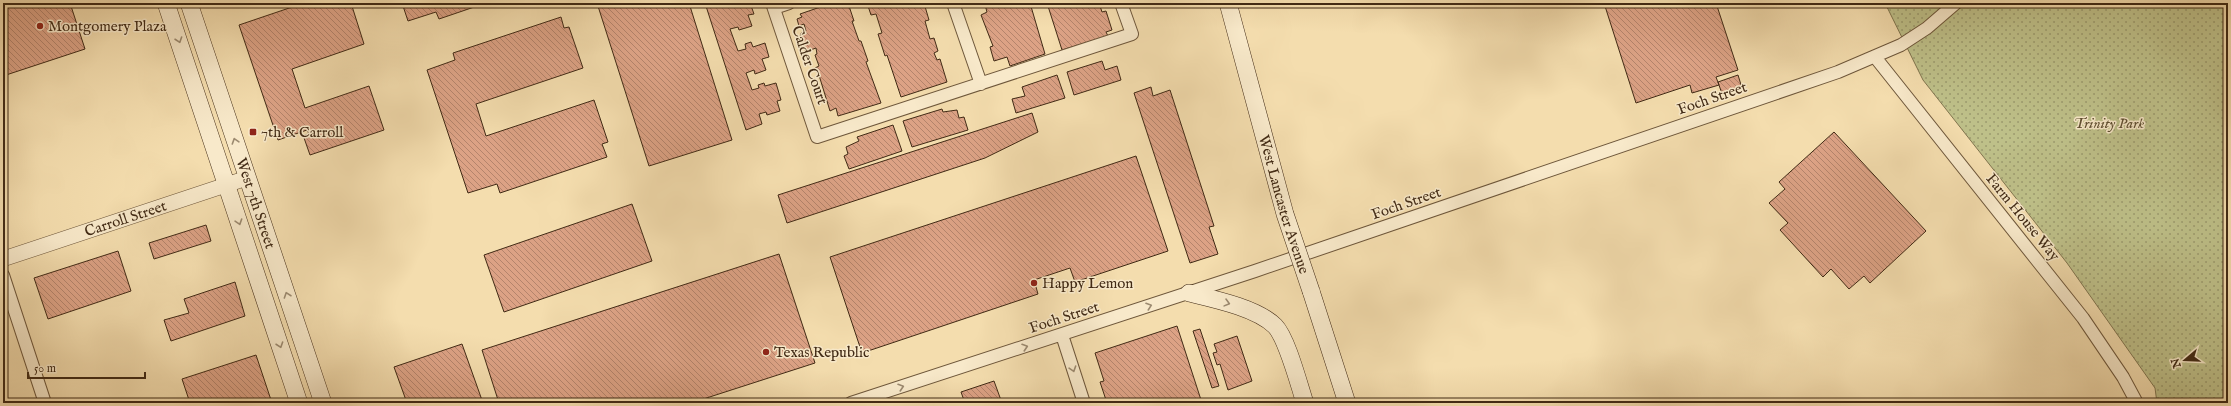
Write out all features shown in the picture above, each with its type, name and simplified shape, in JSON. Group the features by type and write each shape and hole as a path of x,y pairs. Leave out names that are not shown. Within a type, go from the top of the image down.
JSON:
{"main road":[{"name":"West 7th Street","path":"166,3 299,403"},
{"name":"West 7th Street","path":"189,3 323,403"},
{"name":"West Lancaster Avenue","path":"1228,3 1285,214 1347,403"},
{"path":"1190,293 1245,308 1275,326 1285,345 1305,403"}],"street":[{"path":"773,6 789,3"},
{"path":"953,3 981,84 1132,34 1121,3"},
{"name":"Foch Street","path":"851,403 1190,293 1823,77 1875,57 1901,45 1927,28 1956,3"},
{"name":"Calder Court","path":"773,6 817,137 981,84"},
{"name":"Farm House Way","path":"1875,57 2083,318 2123,377 2137,403"},
{"name":"Carroll Street","path":"3,259 247,178"},
{"path":"3,275 45,403"},
{"path":"1062,335 1084,403"}],"green space":[{"name":"Trinity Park","path":"1885,3 2228,3 2228,403 2157,403 2155,388 2067,263 1923,80"}],"building":[{"name":"Montgomery Plaza","path":"3,3 70,3 85,49 3,76"},
{"path":"304,3 351,3 364,44 292,69 305,108 369,86 384,130 310,155 303,135 309,134 307,130 278,140 239,25"},
{"path":"402,3 486,3 439,19 436,12 408,21"},
{"path":"597,3 689,3 732,140 649,166"},
{"path":"705,3 723,3 724,6 732,3 750,3 754,14 748,15 752,26 739,30 738,27 730,29 738,51 746,49 745,44 751,42 753,47 765,43 769,57 762,59 766,70 755,74 754,70 746,73 752,90 759,88 758,85 764,83 765,86 776,83 781,100 777,101 780,111 767,115 766,112 759,114 762,124 746,130"},
{"path":"832,3 848,3 854,21 852,21 859,41 861,41 868,61 866,62 881,103 838,116 836,108 830,111 818,72 816,72 815,68 819,66 815,55 817,54 816,48 805,52 800,36 801,33 806,31 804,24 799,26 797,19 802,17 800,14"},
{"path":"867,3 924,3 929,20 925,21 930,39 934,38 938,51 934,53 937,60 940,59 947,82 901,97 887,55 885,56 878,34 882,33 876,14 871,15"},
{"path":"979,3 1030,3 1045,54 1010,66 1007,57 994,61 990,47 993,46 981,15 987,12 985,5 980,7"},
{"path":"1047,3 1099,3 1102,12 1106,11 1112,30 1106,32 1108,36 1062,50"},
{"path":"1604,3 1716,3 1738,70 1716,77 1719,85 1692,93 1690,85 1636,103"},
{"path":"561,17 564,28 569,27 583,68 476,104 486,136 594,100 608,142 602,144 607,157 500,193 497,184 468,193 427,70 455,60 453,53"},
{"path":"1102,61 1105,70 1117,66 1121,80 1074,95 1067,72"},
{"path":"1057,75 1065,98 1016,113 1012,99 1025,96 1022,87"},
{"path":"1738,75 1742,88 1722,94 1718,82"},
{"path":"1151,87 1153,96 1170,90 1214,226 1209,227 1218,254 1190,263 1134,93"},
{"path":"942,109 943,112 957,110 959,118 964,117 968,130 912,147 903,121"},
{"path":"1032,113 1038,132 985,158 787,223 778,195"},
{"path":"893,125 902,151 849,169 844,156 848,154 846,147 859,141 857,137"},
{"path":"1834,132 1926,231 1870,283 1864,276 1849,289 1831,269 1823,277 1780,230 1788,223 1769,203 1785,189 1779,182"},
{"path":"1136,156 1168,251 1075,282 1070,268 1034,280 1038,294 862,353 830,257"},
{"path":"632,204 652,261 504,312 484,255"},
{"path":"206,225 211,241 154,259 149,243"},
{"path":"118,251 131,291 48,319 34,278"},
{"path":"779,254 815,363 691,403 499,403 482,350"},
{"path":"235,282 245,316 171,341 164,320 189,313 184,299"},
{"path":"1177,326 1202,403 1107,403 1100,382 1104,381 1095,353"},
{"path":"1200,329 1219,386 1212,388 1193,331"},
{"path":"1237,336 1252,381 1228,390 1220,364 1217,365 1213,353 1217,352 1214,344"},
{"path":"462,344 483,403 407,403 394,367"},
{"path":"256,355 272,403 190,403 182,379"},
{"path":"994,381 1002,403 965,403 961,392"}],"place":[{"name":"Montgomery Plaza","path":"40,26"},
{"name":"7th & Carroll","path":"253,132"},
{"name":"Happy Lemon","path":"1034,283"},
{"name":"Texas Republic","path":"766,352"}]}
